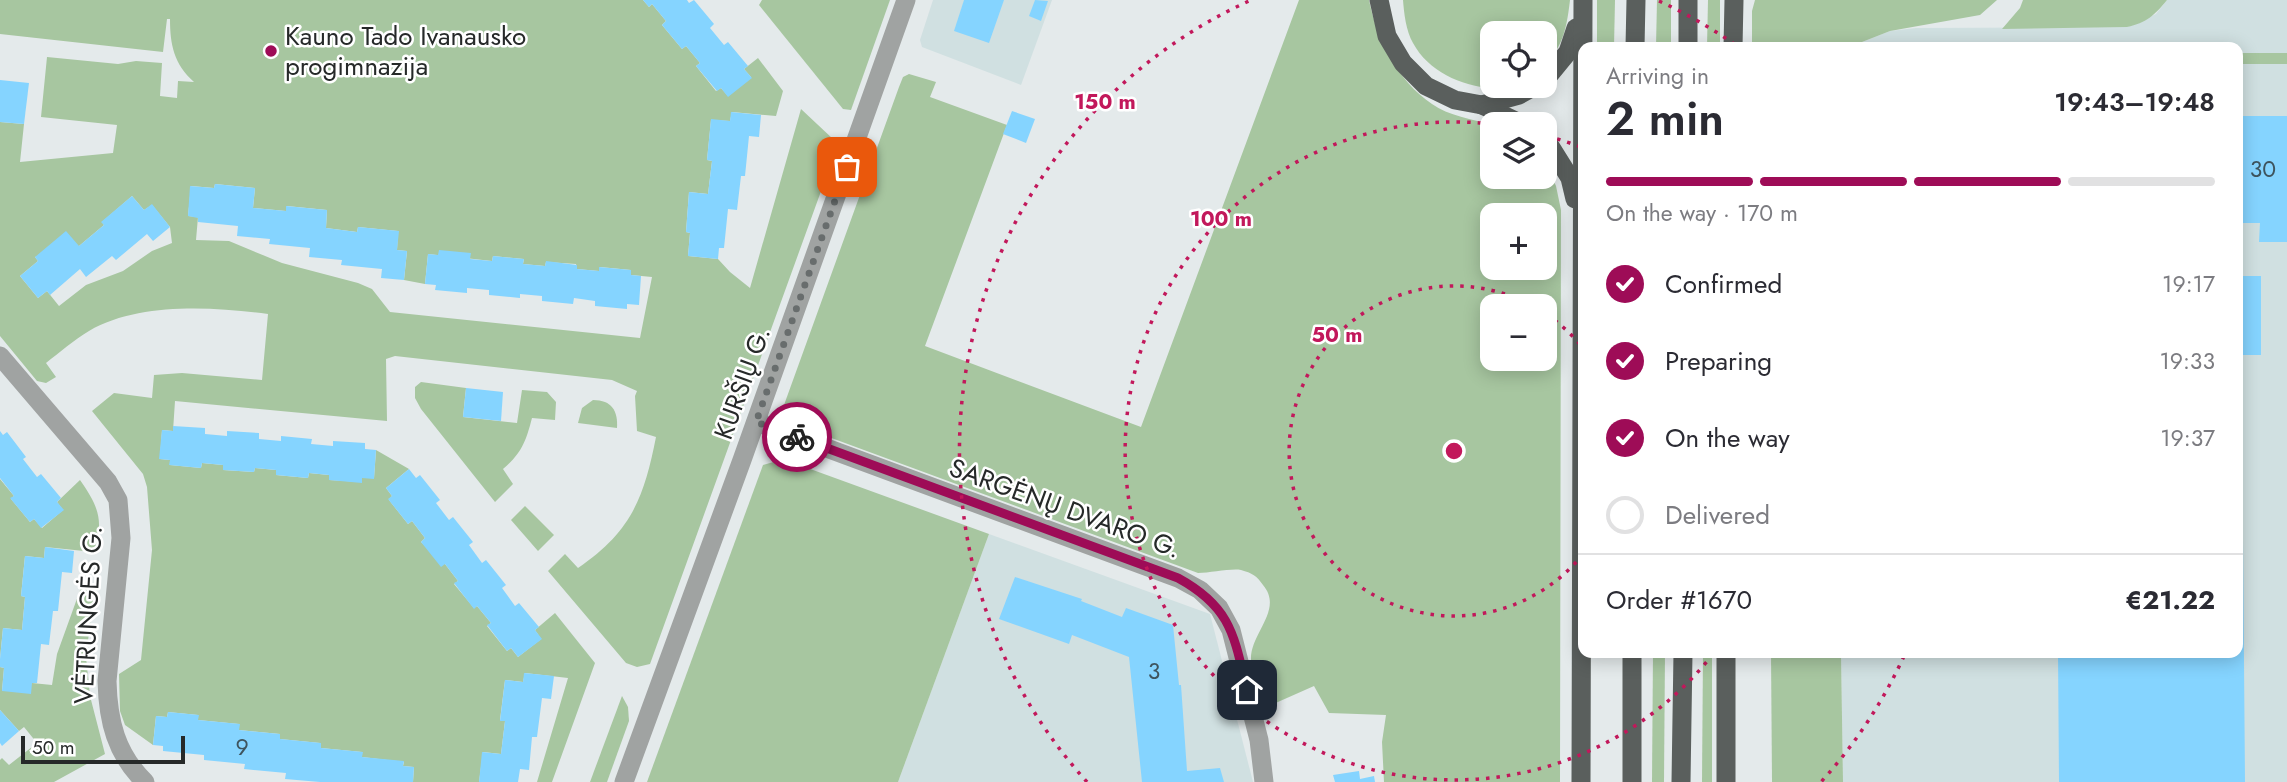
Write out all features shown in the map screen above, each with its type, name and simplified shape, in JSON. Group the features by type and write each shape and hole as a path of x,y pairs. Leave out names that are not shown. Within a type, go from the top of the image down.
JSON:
{"highway":[{"path":"1379,0 1387,36 1403,63 1426,86 1455,100 1482,105 1497,112"},
{"path":"1635,42 1636,0"},
{"path":"1688,0 1688,42"},
{"path":"1733,42 1734,0"},
{"path":"1734,23 1741,0"},
{"path":"1557,65 1568,52 1583,4"},
{"path":"1583,4 1583,42"},
{"path":"1482,105 1506,98"},
{"path":"1557,157 1570,178 1578,210"},
{"path":"1581,658 1581,782"},
{"path":"1632,658 1632,782"},
{"path":"1681,782 1683,658"},
{"path":"1726,658 1728,782"},
{"path":"1682,717 1687,782"}],"street":[{"name":"KURŠIŲ G.","path":"624,782 756,422 905,0"},
{"name":"VĖTRUNGĖS G.","path":"0,356 108,482 118,500 121,538 107,704 122,754 145,782"},
{"name":"SARGĖNŲ DVARO G.","path":"756,422 1178,578 1200,590 1219,608 1235,640 1263,760 1264,782"}],"shaded area":[{"path":"933,0 1052,0 1021,85 922,47 920,40"},
{"path":"2167,0 2287,0 2287,782 1843,782 1841,658 2243,658 2243,42 1862,42 1890,31 1916,28 2127,27 2156,14"},
{"path":"989,534 1210,614 1253,782 898,782"}],"green space":[{"path":"0,0 643,0 649,7 652,4 666,21 662,25 682,49 686,46 700,63 696,66 716,91 721,88 728,96 751,77 744,69 758,58 783,91 776,116 732,112 730,121 711,120 707,160 712,161 708,194 689,192 686,232 690,233 688,256 718,259 750,288 801,109 833,139 837,147 650,664 637,667 626,663 548,571 565,554 578,568 596,555 623,527 640,496 656,437 637,431 637,391 612,380 395,356 386,359 387,421 175,401 173,431 162,430 160,459 170,460 170,465 201,468 202,463 223,465 223,470 254,472 255,468 276,470 276,475 308,478 309,473 329,475 329,480 362,482 362,478 374,478 376,450 409,469 386,488 392,496 389,500 408,524 412,521 425,538 421,542 445,564 458,581 454,584 491,623 487,626 507,651 511,648 518,657 541,639 535,630 555,613 595,663 552,782 537,782 568,678 525,673 523,682 505,680 500,720 505,721 501,754 483,752 479,782 413,782 414,767 403,766 404,762 362,757 362,752 321,748 320,743 280,739 280,734 239,730 239,724 198,720 198,715 168,712 167,717 156,716 153,745 125,725 120,711 119,674 141,660 152,550 147,487 143,474 92,411 114,393 152,398 154,375 182,373 262,380 268,314 177,309 130,315 78,338 46,363 56,377 46,383 37,381 0,336 0,122 24,124 20,162 113,153 117,125 41,117 47,57 118,64 136,61 162,63 160,96 177,98 178,81 194,82 174,54 170,19 167,19 163,52 0,34","holes":["215,184 255,188 253,208 286,211 287,206 327,210 326,228 357,232 358,227 398,231 397,250 407,251 404,280 425,284 428,254 492,261 493,256 524,259 523,264 545,266 546,262 576,264 577,269 599,271 600,267 631,270 631,275 652,277 640,338 390,312 372,289 358,283 282,263 229,241 196,240 198,217 188,216 191,186 214,188","132,196 144,210 152,205 170,227 172,243 152,251 123,271 86,285 59,306 47,291 38,298 20,276 38,261 35,257 79,246"]},
{"path":"762,0 890,0 851,110 843,109 759,5"},
{"path":"1299,0 1369,0 1383,44 1409,83 1438,108 1480,121 1480,189 1557,189 1561,210 1560,782 1384,782 1382,742 1386,715 1329,713 1314,686 1262,709 1253,679 1251,660 1255,640 1270,603 1268,594 1254,575 1237,570 1198,573 788,422 784,416 784,405 903,77 909,74 936,82 930,97 1007,125 925,346 1141,427"},
{"path":"1403,0 1570,0 1566,26 1557,48 1557,21 1480,21 1480,87 1446,75 1427,62 1411,38"},
{"path":"1597,0 1615,0 1614,42 1597,42"},
{"path":"1657,0 1671,0 1671,42 1656,42"},
{"path":"1708,0 1720,0 1720,42 1707,42"},
{"path":"1755,0 1997,0 1980,15 1890,31 1862,42 1752,42 1752,11"},
{"path":"2023,0 2167,0 2150,18 2127,27 2002,29 2020,8"},
{"path":"2243,53 2287,53 2287,64 2243,64"},
{"path":"421,382 466,388 463,417 517,423 522,390 547,392 556,402 555,420 532,418 522,446 515,458 503,469 513,484 495,502 421,409 415,398 415,387"},
{"path":"593,400 609,404 615,412 617,428 578,423 582,408"},
{"path":"777,461 791,462 989,534 898,782 647,782 763,465"},
{"path":"0,479 14,496 11,499 30,522 34,519 42,528 63,510 57,502 80,480 92,498 98,514 99,531 94,552 45,547 44,558 25,556 21,596 25,597 22,630 3,628 0,659"},
{"path":"525,506 554,535 538,551 511,520"},
{"path":"83,582 95,584 86,657 90,696 105,754 54,782 0,782 0,760 2,758 9,765 37,743 24,727 19,731 0,710 0,667 4,668 2,691 32,683 52,685 57,654"},
{"path":"1653,658 1665,658 1664,782 1652,782"},
{"path":"1703,658 1712,658 1712,782 1702,782"},
{"path":"1771,658 1841,658 1843,782 1772,782"},
{"path":"622,696 628,707 629,721 607,782 590,782"}],"building":[{"path":"643,0 687,0 689,3 694,0 714,24 710,28 724,45 728,42 748,66 744,69 752,78 728,97 721,88 717,91 696,66 700,63 686,46 682,49 662,25 666,21 652,4 649,7"},
{"path":"964,0 1004,0 989,43 954,31"},
{"path":"1035,0 1048,1 1041,21 1029,16"},
{"path":"0,80 29,83 24,124 0,122"},
{"path":"1012,111 1035,119 1026,143 1003,134"},
{"path":"731,112 761,115 759,137 749,136 745,176 741,176 737,210 728,209 724,248 719,248 718,259 688,256 690,233 686,232 689,192 708,194 712,161 707,160 711,119 730,121"},
{"path":"2243,116 2287,116 2287,242 2259,242 2260,223 2243,223"},
{"path":"215,184 255,188 253,208 286,211 286,206 327,210 326,228 357,232 358,227 399,231 397,250 407,251 404,280 381,278 382,269 341,265 342,260 309,257 310,248 269,244 270,239 237,236 238,226 198,222 198,218 188,216 190,186 214,188"},
{"path":"132,196 144,210 152,204 170,227 153,241 147,234 116,260 112,256 86,277 80,269 50,295 47,291 38,298 20,276 38,261 35,257 66,231 79,246 104,225 101,222"},
{"path":"439,250 471,253 470,259 492,261 493,256 524,259 523,264 545,266 546,261 577,265 577,269 599,271 599,267 631,270 631,275 641,276 639,305 627,304 627,309 595,306 595,301 574,298 573,304 542,301 542,296 520,294 520,298 489,295 489,290 467,288 467,293 435,290 436,285 425,284 428,254 438,255"},
{"path":"2243,276 2261,276 2261,355 2243,355"},
{"path":"466,388 503,392 501,421 463,417"},
{"path":"173,426 205,428 205,434 227,436 227,431 259,433 259,439 281,441 281,436 312,439 311,444 333,446 333,441 365,443 365,449 376,450 374,479 362,478 362,483 329,480 329,475 309,473 308,478 276,475 276,470 255,468 254,472 223,470 223,465 202,463 201,468 169,465 170,460 159,459 162,430 173,431"},
{"path":"0,431 3,435 7,432 37,477 41,474 61,498 57,502 64,510 41,528 34,519 30,522 10,498 14,496 0,478"},
{"path":"409,469 416,478 420,475 440,500 436,503 449,520 453,517 473,542 469,545 482,563 486,560 506,585 502,588 515,606 519,603 539,627 535,630 542,639 518,657 511,648 507,651 487,625 491,623 477,606 474,609 454,583 458,581 445,564 441,567 421,542 425,538 412,521 408,524 388,499 392,496 386,488"},
{"path":"2243,540 2245,782 2059,782 2058,658 2243,658"},
{"path":"45,547 74,551 72,573 62,572 58,611 53,611 49,645 41,644 37,683 32,683 31,694 2,691 4,668 0,667 0,659 3,628 22,630 25,597 21,596 25,556 44,558"},
{"path":"1015,577 1082,599 1081,601 1122,617 1126,608 1173,625 1181,685 1187,771 1220,768 1224,782 1142,782 1129,657 1072,635 1069,644 999,619"},
{"path":"524,673 554,676 551,699 542,698 537,737 532,737 529,770 520,769 518,782 479,782 482,752 501,754 505,721 500,721 505,680 523,682"},
{"path":"0,710 19,731 2,746 0,743"},
{"path":"168,712 199,715 198,720 240,724 239,730 280,734 280,739 321,743 321,748 363,752 362,757 404,761 403,766 414,767 413,782 320,782 285,779 286,773 244,769 245,764 204,760 204,755 163,751 163,746 153,745 156,716 167,717"},
{"path":"1359,771 1360,779 1374,776 1375,782 1335,782 1333,775"}],"way so far":[{"path":"797,437 756,422 847,167"}],"place":[{"name":"Kauno Tado Ivanausko progimnazija","path":"271,51"}],"route":[{"path":"797,437 1178,578 1200,590 1219,608 1231,630 1247,690"}]}
